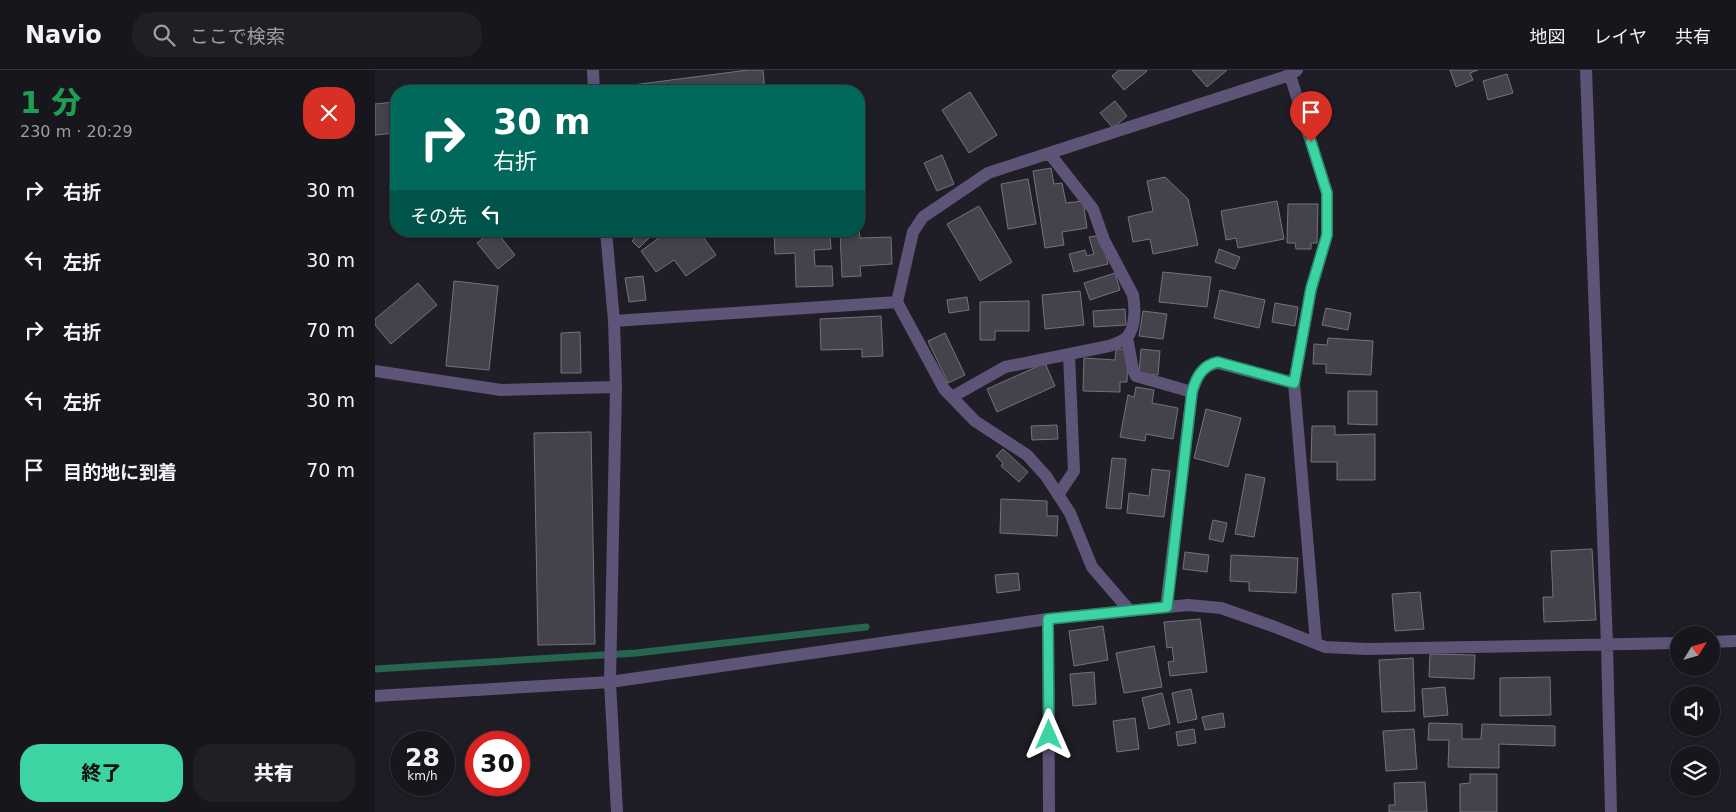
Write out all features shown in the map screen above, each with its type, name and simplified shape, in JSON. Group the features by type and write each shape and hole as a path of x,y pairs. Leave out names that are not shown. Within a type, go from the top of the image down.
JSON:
{"street":[{"path":"593,70 594,85"},
{"path":"1585,70 1607,645 1611,812"},
{"path":"1130,611 1092,567 1070,512 1046,476 1027,455 975,421 944,389 897,302 913,232 923,217 987,173 1293,72 1327,193 1327,235 1311,289 1294,383 1317,643"},
{"path":"952,397 1005,367 1109,346 1127,337 1132,329 1135,304 1133,295 1104,240 1093,209 1049,153"},
{"path":"607,237 614,321 616,387 611,682 617,812"},
{"path":"614,321 897,302"},
{"path":"1127,337 1133,370 1136,376 1192,392"},
{"path":"1059,495 1075,471 1069,354"},
{"path":"1167,607 1192,392 1201,371 1210,364 1218,362 1294,383"},
{"path":"375,371 501,390 616,387"},
{"path":"375,696 611,682 1048,619 1188,605 1221,608 1325,647 1366,649 1670,643"},
{"path":"1048,619 1049,812"},
{"path":"1720,642 1736,641"}],"building":[{"path":"748,70 763,70 764,85 633,85"},
{"path":"1119,70 1147,71 1124,90 1112,76"},
{"path":"1192,70 1227,70 1207,87"},
{"path":"1450,70 1478,70 1470,73 1473,80 1456,87"},
{"path":"1507,74 1513,93 1488,100 1483,81"},
{"path":"970,92 997,135 969,153 942,110"},
{"path":"1115,101 1127,116 1113,128 1100,113"},
{"path":"390,102 390,134 375,135 375,104"},
{"path":"942,155 954,184 937,191 924,163"},
{"path":"1051,168 1054,184 1062,183 1066,203 1083,201 1087,228 1062,232 1064,245 1045,248 1033,171"},
{"path":"1165,177 1188,199 1198,245 1153,254 1150,239 1133,242 1128,217 1153,211 1147,181"},
{"path":"1028,179 1036,224 1008,229 1001,184"},
{"path":"1277,201 1284,239 1238,248 1236,238 1226,240 1221,211"},
{"path":"1288,204 1318,204 1317,243 1311,243 1311,249 1296,249 1295,243 1287,243"},
{"path":"979,206 1012,262 980,281 947,224"},
{"path":"1101,235 1108,264 1074,272 1069,254 1085,250 1087,256 1094,254 1089,237"},
{"path":"484,237 501,237 515,255 498,269 477,243"},
{"path":"636,237 649,238 639,248 632,241"},
{"path":"660,237 703,237 716,255 686,276 674,260 656,272 641,251"},
{"path":"774,237 830,237 831,249 814,250 815,266 832,266 833,286 796,287 795,253 775,254"},
{"path":"840,237 891,237 892,264 860,266 861,276 842,277"},
{"path":"1219,249 1240,257 1235,269 1215,262"},
{"path":"1163,272 1211,277 1207,307 1159,302"},
{"path":"1115,273 1120,290 1090,300 1084,283"},
{"path":"643,276 646,300 629,302 625,278"},
{"path":"454,281 498,286 489,370 446,366"},
{"path":"418,283 437,305 391,344 375,325 375,319"},
{"path":"1220,290 1265,300 1259,328 1214,318"},
{"path":"1080,291 1084,325 1045,329 1042,295"},
{"path":"967,297 969,310 949,313 947,300"},
{"path":"1029,301 1029,331 995,331 995,340 980,340 980,302"},
{"path":"1275,303 1298,307 1295,326 1272,322"},
{"path":"1326,308 1351,313 1348,330 1322,325"},
{"path":"1125,309 1126,325 1094,327 1093,311"},
{"path":"1143,311 1167,314 1163,339 1139,336"},
{"path":"881,316 883,356 862,357 862,349 821,350 820,319"},
{"path":"580,332 581,373 561,373 561,333"},
{"path":"945,333 965,375 948,383 928,341"},
{"path":"1328,338 1373,341 1371,375 1326,373 1326,364 1313,364 1314,344 1327,345"},
{"path":"1116,349 1128,349 1127,382 1120,382 1120,392 1083,391 1084,358 1115,360"},
{"path":"1141,349 1160,351 1158,375 1139,374"},
{"path":"1045,363 1055,386 997,412 987,389"},
{"path":"1136,387 1154,390 1152,403 1178,408 1173,439 1146,434 1145,441 1120,437 1128,395 1134,397"},
{"path":"1348,391 1377,391 1377,425 1348,424"},
{"path":"1206,409 1241,418 1228,467 1194,458"},
{"path":"1057,425 1058,439 1032,440 1031,426"},
{"path":"1312,426 1335,426 1335,435 1375,434 1375,480 1337,480 1337,462 1311,462"},
{"path":"591,432 595,644 538,645 534,433"},
{"path":"1003,449 1028,472 1019,482 1001,466 1003,463 996,456"},
{"path":"1112,458 1126,459 1121,509 1106,508"},
{"path":"1152,469 1170,471 1164,517 1127,513 1129,493 1149,496"},
{"path":"1246,474 1265,478 1254,537 1235,534"},
{"path":"1001,499 1047,501 1047,516 1058,516 1057,536 1000,533"},
{"path":"1213,520 1227,523 1223,542 1209,539"},
{"path":"1592,549 1596,620 1544,622 1543,597 1553,597 1551,551"},
{"path":"1185,552 1209,555 1207,572 1183,569"},
{"path":"1231,555 1298,558 1296,593 1249,591 1249,582 1230,581"},
{"path":"1018,573 1020,590 997,593 995,575"},
{"path":"1420,592 1424,629 1395,631 1392,594"},
{"path":"1200,619 1207,672 1170,676 1168,662 1174,661 1172,647 1167,648 1164,622"},
{"path":"1103,626 1108,660 1074,666 1069,631"},
{"path":"1154,646 1162,687 1124,693 1116,653"},
{"path":"1430,654 1475,655 1474,679 1429,677"},
{"path":"1413,658 1415,711 1382,712 1379,660"},
{"path":"1094,672 1096,704 1073,706 1070,674"},
{"path":"1550,677 1551,715 1500,716 1500,678"},
{"path":"1445,687 1448,715 1424,717 1422,689"},
{"path":"1191,689 1197,719 1178,723 1172,693"},
{"path":"1162,693 1170,724 1149,729 1142,698"},
{"path":"1223,713 1225,727 1205,730 1202,717"},
{"path":"1135,718 1139,749 1117,752 1113,721"},
{"path":"1429,723 1462,724 1462,739 1481,739 1482,724 1555,726 1555,746 1499,744 1499,768 1448,767 1449,740 1428,740"},
{"path":"1194,729 1196,743 1178,746 1176,732"},
{"path":"1414,729 1417,769 1386,771 1383,731"},
{"path":"1470,774 1497,774 1497,812 1460,812 1460,784 1470,783"},
{"path":"1425,782 1427,812 1389,812 1389,805 1395,805 1394,783"}],"waterway":[{"path":"375,669 636,653 866,627"}],"route":[{"path":"1049,735 1048,619 1167,607 1192,392 1201,371 1210,364 1218,362 1294,383 1311,289 1327,235 1327,193 1311,142"}]}
